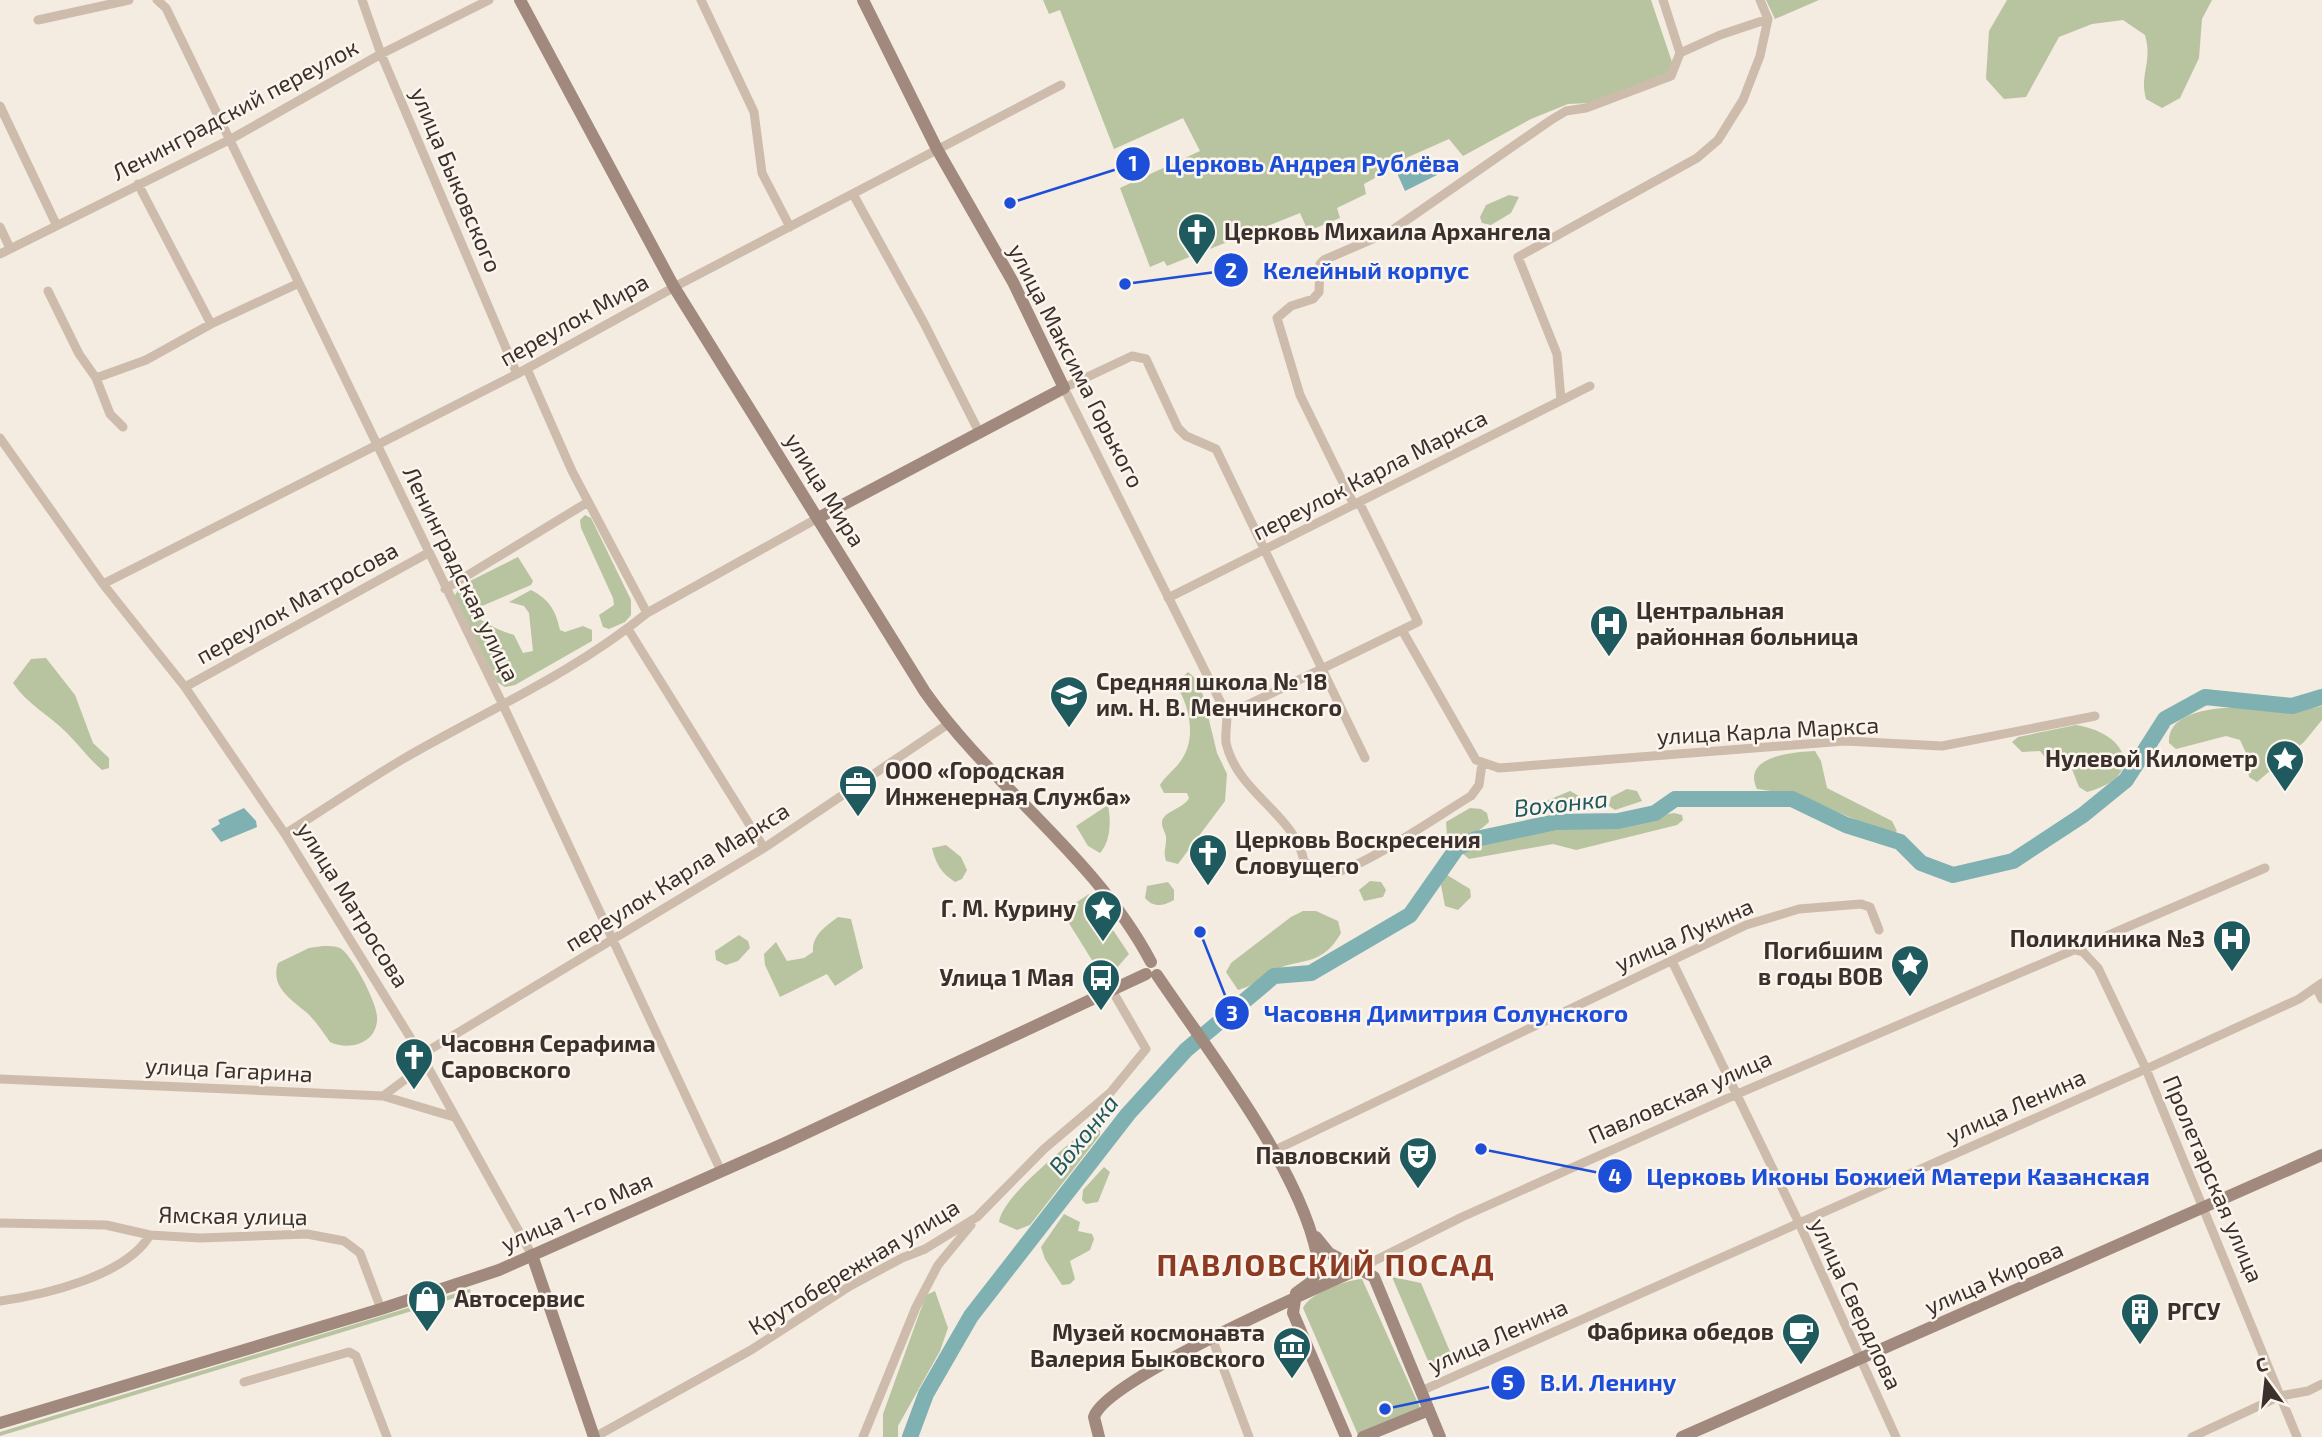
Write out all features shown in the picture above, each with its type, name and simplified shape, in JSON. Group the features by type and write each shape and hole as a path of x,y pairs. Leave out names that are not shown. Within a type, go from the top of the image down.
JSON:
{"street":[{"path":"38,20 129,0"},
{"name":"Ленинградская улица","path":"156,0 166,8 231,139 297,284 503,705 721,1171"},
{"name":"улица Быковского","path":"362,0 381,54 517,374"},
{"name":"Ленинградский переулок","path":"0,254 231,139 381,54 489,0"},
{"name":"улица Мира","path":"520,0 674,287 925,692 948,723 1076,857 1151,970 1183,1012 1273,1151 1311,1231"},
{"path":"701,0 754,112 762,173 790,227"},
{"name":"улица Максима Горького","path":"863,0 937,149 1013,282 1227,715"},
{"path":"1402,630 1476,760 1482,764 1479,785 1471,796 1359,863 1332,873 1319,871 1304,861 1298,844 1277,814 1251,791 1238,769 1226,742 1227,715 1418,622 1300,396 1277,318 1291,306 1314,299 1319,292 1320,264 1324,260 1391,231 1479,168 1566,111 1586,108 1671,76 1677,68 1680,53 1663,0"},
{"path":"1561,400 1557,354 1518,257 1697,158 1718,140 1744,100 1760,56 1768,19 1760,0"},
{"path":"1680,53 1720,35 1768,19"},
{"name":"переулок Мира","path":"103,583 527,369 674,287 1061,85"},
{"path":"0,106 56,224"},
{"path":"138,184 211,324"},
{"path":"853,194 924,323 979,432"},
{"path":"0,227 10,248"},
{"path":"96,378 146,360 211,324 297,284"},
{"path":"48,291 79,354 96,378 110,414 123,427"},
{"path":"285,834 402,759 503,705 628,629 648,613 979,432 1132,356 1146,359 1178,428 1186,436 1216,449 1365,758"},
{"path":"527,369 588,502 648,613"},
{"name":"переулок Карла Маркса","path":"1168,598 1590,386"},
{"name":"улица Матросова","path":"0,438 103,583 185,687 285,834 423,1060 532,1255 595,1437"},
{"path":"445,589 588,502"},
{"name":"переулок Матросова","path":"185,687 428,553"},
{"path":"628,629 764,848"},
{"name":"улица Карла Маркса","path":"1482,764 1511,767 1861,740 1942,746 2095,716"},
{"name":"переулок Карла Маркса","path":"383,1096 423,1060 764,848 948,723"},
{"name":"Павловская улица","path":"1099,1437 1094,1417 1107,1399 1212,1338 1462,1217 1735,1095 2265,869"},
{"name":"улица Лукина","path":"1273,1151 1746,925 1798,909 1861,904 1870,907 1879,930"},
{"name":"Пролетарская улица","path":"2073,950 2083,952 2098,968 2146,1069 2297,1437"},
{"name":"улица Свердлова","path":"1672,961 1798,1223 1896,1437"},
{"name":"улица 1-го Мая","path":"0,1423 465,1282 721,1171 1113,992 1151,970"},
{"path":"2320,986 2322,999"},
{"name":"улица Ленина","path":"1422,1391 2146,1069 2320,986"},
{"name":"Крутобережная улица","path":"595,1437 751,1350 850,1286 902,1258 925,1249 977,1217 1044,1149 1110,1093 1146,1049 1113,992"},
{"name":"улица Гагарина","path":"0,1079 383,1096 454,1117"},
{"name":"улица Кирова","path":"1682,1437 2322,1155"},
{"path":"863,1437 916,1307 938,1265 977,1217"},
{"name":"Ямская улица","path":"0,1223 106,1225 150,1235 200,1238 307,1234 344,1241 360,1253 381,1309"},
{"path":"1311,1231 1329,1253 1374,1277 1440,1437"},
{"path":"1311,1231 1319,1267 1316,1276 1296,1293 1293,1313 1346,1437"},
{"path":"0,1301 55,1289 108,1270 143,1247 150,1235"},
{"path":"925,1249 935,1254 938,1265"},
{"path":"1212,1338 1249,1437"},
{"path":"244,1382 349,1352 356,1356 387,1437"},
{"path":"2192,1437 2280,1396 2308,1391 2322,1384"},
{"path":"1363,1437 1429,1410"}],"green space":[{"path":"1043,0 1651,0 1673,65 1667,73 1590,103 1568,104 1531,119 1463,156 1449,139 1388,166 1386,172 1364,184 1366,194 1337,208 1340,218 1308,231 1300,213 1167,266 1164,261 1150,267 1120,188 1200,151 1183,118 1114,149 1060,10 1049,14"},
{"path":"1766,0 1819,0 1775,19"},
{"path":"2007,0 2212,0 2202,19 2199,58 2180,98 2162,108 2146,99 2144,82 2148,53 2145,35 2123,20 2092,24 2059,37 2026,97 2004,99 1986,79 1989,31"},
{"path":"1509,195 1519,197 1511,213 1491,225 1482,223 1480,217 1486,205"},
{"path":"585,515 591,518 631,600 631,615 625,622 609,629 603,627 599,615 614,605 613,598 581,528 580,520"},
{"path":"518,557 533,581 531,585 475,609 464,586 466,583"},
{"path":"458,590 478,618 514,635 523,653 533,651 529,613 524,606 509,602 531,590 551,606 560,630 565,632 583,626 592,630 592,641 515,685 505,687 497,682 454,597"},
{"path":"46,658 75,695 93,743 109,758 109,768 102,770 13,683 31,659"},
{"path":"1188,672 1195,678 1203,695 1217,753 1227,774 1225,801 1178,864 1166,861 1166,838 1162,823 1166,816 1189,798 1187,793 1164,793 1160,785 1187,750 1189,720 1184,701 1175,684"},
{"path":"2322,706 2322,720 2304,742 2257,782 2249,777 2247,755 2240,740 2226,736 2176,749 2169,743 2173,728 2185,717 2203,711 2248,707 2307,709"},
{"path":"2076,725 2108,737 2118,745 2123,755 2123,766 2118,776 2106,785 2087,792 2079,787 2070,764 2047,760 2040,751 2022,752 2012,742 2018,737"},
{"path":"1815,751 1821,761 1827,788 1892,821 1897,831 1891,835 1798,795 1757,789 1754,778 1756,769 1763,763 1783,755"},
{"path":"1627,789 1637,791 1642,801 1615,810 1609,806 1611,797"},
{"path":"1570,791 1579,796 1578,806 1551,814 1543,812 1546,801"},
{"path":"1108,805 1109,830 1100,853 1088,846 1076,826"},
{"path":"1470,808 1481,809 1487,813 1489,822 1475,833 1463,837 1447,835 1446,822"},
{"path":"1674,813 1682,815 1683,820 1677,825 1576,850 1553,844 1469,859 1462,853 1495,837 1540,830 1626,824"},
{"path":"946,845 961,857 967,870 962,879 955,882 940,868 932,848"},
{"path":"1447,875 1470,889 1471,897 1458,910 1445,906 1441,885"},
{"path":"1370,881 1381,882 1386,890 1383,897 1364,901 1359,890"},
{"path":"1168,882 1174,890 1174,900 1159,905 1145,898 1147,886"},
{"path":"1089,894 1129,954 1115,970 1097,980 1100,973 1062,912"},
{"path":"1303,911 1316,911 1338,921 1341,933 1334,943 1320,956 1276,969 1238,990 1226,972 1231,963 1291,917"},
{"path":"838,917 851,919 863,968 835,986 827,974 780,997 765,965 764,954 776,942 787,961 804,958 813,952 820,932"},
{"path":"739,935 748,941 750,948 738,961 726,965 716,960 715,951"},
{"path":"338,947 345,952 363,979 376,1009 373,1032 369,1038 355,1045 330,1042 313,1019 279,986 276,971 278,963 309,948"},
{"path":"1093,1123 1100,1125 1100,1135 1030,1225 1017,1230 999,1222 1003,1211 1024,1184"},
{"path":"1104,1167 1110,1172 1098,1202 1086,1204 1082,1200 1083,1190"},
{"path":"1064,1214 1080,1222 1078,1231 1092,1234 1094,1239 1090,1250 1070,1261 1075,1279 1070,1284 1062,1285 1045,1259 1041,1247"},
{"path":"1392,1277 1421,1283 1454,1361 1432,1370"},
{"path":"1362,1279 1422,1412 1359,1437 1303,1308 1313,1297 1329,1288"},
{"path":"470,1289 471,1293 0,1436 0,1432"},
{"path":"935,1291 948,1328 940,1351 898,1426 898,1437 883,1437 883,1414 926,1295"}],"water":[{"path":"1431,157 1437,175 1405,191 1397,173"},
{"path":"244,808 256,821 257,827 221,842 211,829 220,824 218,820"}],"waterway":[{"name":"Вохонка","path":"910,1437 926,1394 971,1316 1128,1114 1186,1050 1274,976 1311,973 1410,915 1457,848 1476,839 1556,822 1618,821 1655,813 1675,799 1792,799 1846,825 1900,842 1921,863 1953,875 2013,861 2083,815 2126,780 2165,719 2205,697 2292,706 2322,697"}],"place":[{"name":"Церковь Андрея Рублёва","path":"1010,203"},
{"name":"Церковь Михаила Архангела","path":"1197,266"},
{"name":"Келейный корпус","path":"1125,284"},
{"name":"Центральная районная больница","path":"1609,658"},
{"name":"Средняя школа № 18 им. Н. В. Менчинского","path":"1069,729"},
{"name":"Нулевой Километр","path":"2285,793"},
{"name":"ООО «Городская Инженерная Служба»","path":"858,818"},
{"name":"Церковь Воскресения Словущего","path":"1208,887"},
{"name":"Часовня Димитрия Солунского","path":"1200,932"},
{"name":"Г. М. Курину","path":"1103,943"},
{"name":"Поликлиника №3","path":"2232,973"},
{"name":"Погибшим в годы ВОВ","path":"1910,998"},
{"name":"Улица 1 Мая","path":"1101,1012"},
{"name":"Часовня Серафима Саровского","path":"414,1091"},
{"name":"Церковь Иконы Божией Матери Казанская","path":"1481,1149"},
{"name":"Павловский","path":"1418,1190"},
{"name":"Автосервис","path":"427,1333"},
{"name":"РГСУ","path":"2140,1346"},
{"name":"Фабрика обедов","path":"1801,1366"},
{"name":"Музей космонавта Валерия Быковского","path":"1292,1380"},
{"name":"В.И. Ленину","path":"1385,1409"}],"district":[{"name":"ПАВЛОВСКИЙ ПОСАД","path":"1326,1266"}]}
